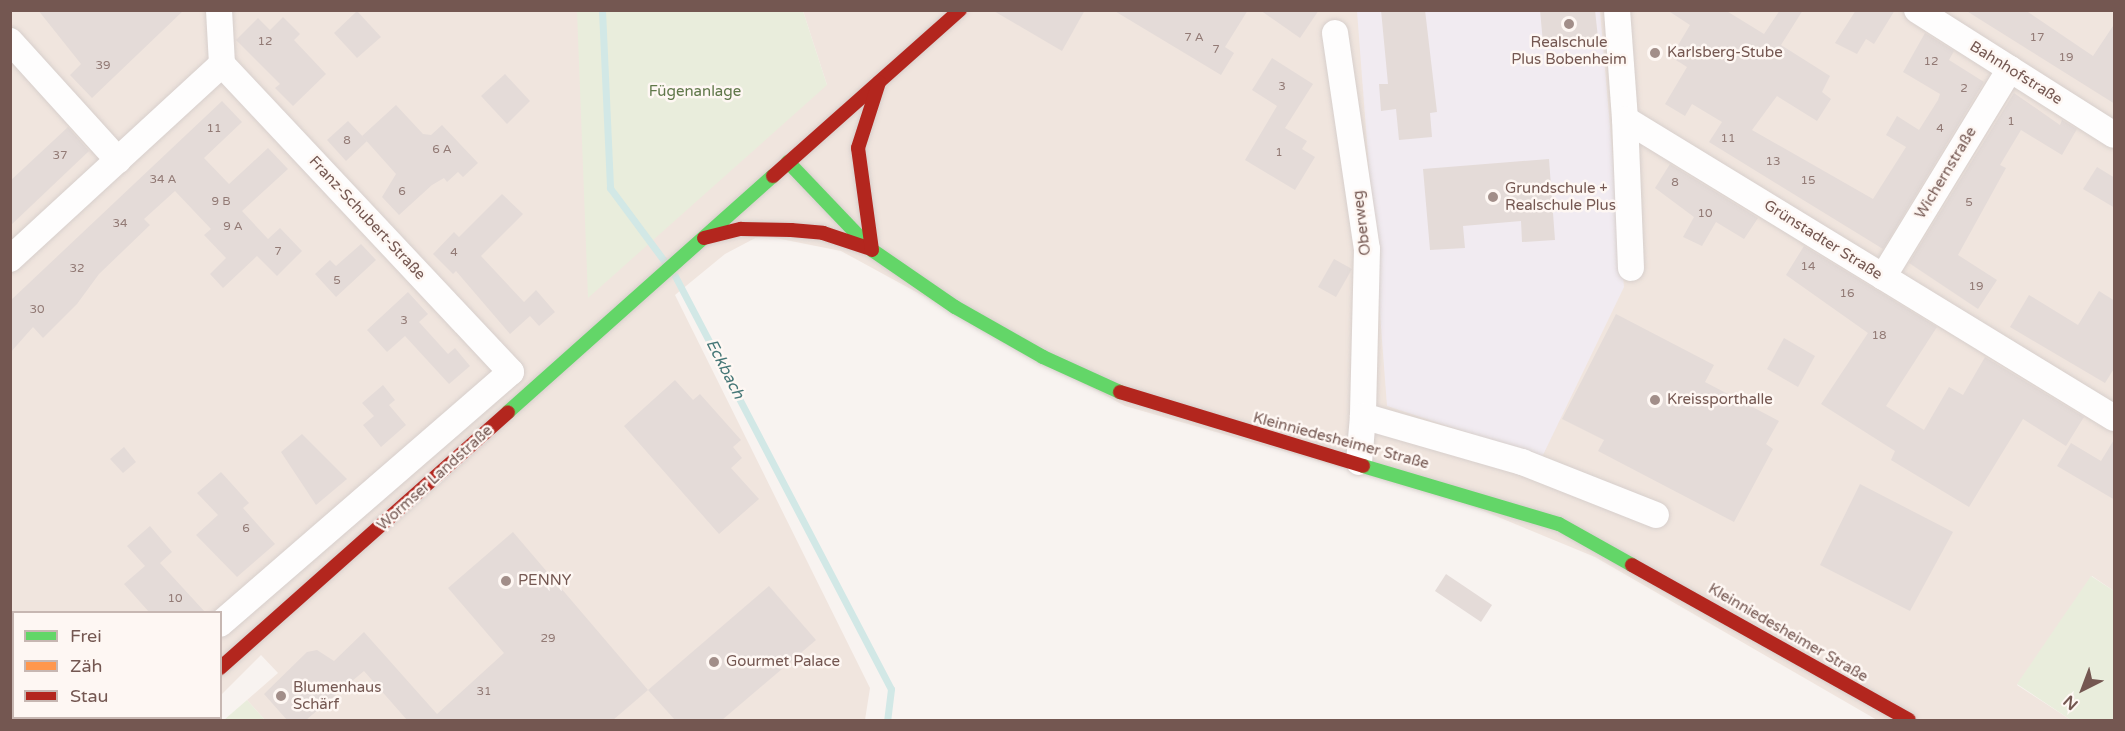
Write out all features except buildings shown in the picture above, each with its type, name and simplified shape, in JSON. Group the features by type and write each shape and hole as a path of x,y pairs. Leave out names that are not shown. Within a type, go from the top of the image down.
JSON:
{"main road":[{"name":"Wormser Landstraße","path":"222,666 648,285 960,10"},
{"path":"700,239 741,229 791,230 824,233 872,250 858,148 879,81"},
{"name":"Kleinniedesheimer Straße","path":"788,162 872,250 964,313 1132,397 1359,462 1559,524 1909,720"}],"street":[{"path":"10,259 222,64 219,10"},
{"path":"1617,10 1625,118 1631,268"},
{"name":"Bahnhofstraße","path":"1923,12 2115,135"},
{"name":"Oberweg","path":"1335,33 1367,249 1363,416 1359,462"},
{"path":"10,41 118,159"},
{"name":"Franz-Schubert-Straße","path":"222,64 512,372"},
{"name":"Wichernstraße","path":"1882,277 2010,69"},
{"name":"Grünstadter Straße","path":"1625,118 2115,418"},
{"name":"Wormser Landstraße","path":"222,622 512,372"},
{"path":"1363,416 1522,462 1656,515"}],"shaded area":[{"path":"10,11 610,11 827,85 803,11 2114,11 2114,591 2092,576 2017,685 2071,720 1877,720 1595,557 1462,502 1125,406 841,251 761,235 725,254 675,295 870,688 865,720 265,720 247,700 278,673 261,655 222,694 222,611 12,611 12,719 104,719 11,720"},
{"name":"Grundschule + Realschule Plus","path":"1357,11 1600,11 1624,287 1542,457 1387,406"}],"green space":[{"name":"Fügenanlage","path":"577,11 803,11 827,85 588,298"},
{"path":"2091,576 2114,591 2114,720 2071,720 2017,684"},
{"path":"247,700 265,720 224,720"}],"waterway":[{"name":"Eckbach","path":"602,10 610,188 665,262"},
{"name":"Eckbach","path":"675,276 891,689 887,720"}],"traffic: fast":[{"path":"788,162 872,250 955,307 1043,357 1120,392"},
{"path":"508,412 773,176"},
{"path":"1363,466 1559,524 1632,565"}],"traffic: jam":[{"path":"773,176 960,10"},
{"path":"872,250 858,148 879,82"},
{"path":"704,238 741,229 791,230 823,233 868,248"},
{"path":"1120,392 1363,466"},
{"path":"222,666 508,412"},
{"path":"1632,565 1909,720"}],"place":[{"name":"Realschule Plus Bobenheim","path":"1569,24"},
{"name":"Karlsberg-Stube","path":"1655,53"},
{"name":"Grundschule + Realschule Plus","path":"1493,197"},
{"name":"Kreissporthalle","path":"1655,400"},
{"name":"PENNY","path":"506,581"},
{"name":"Gourmet Palace","path":"714,662"},
{"name":"Blumenhaus Schärf","path":"281,696"}]}
